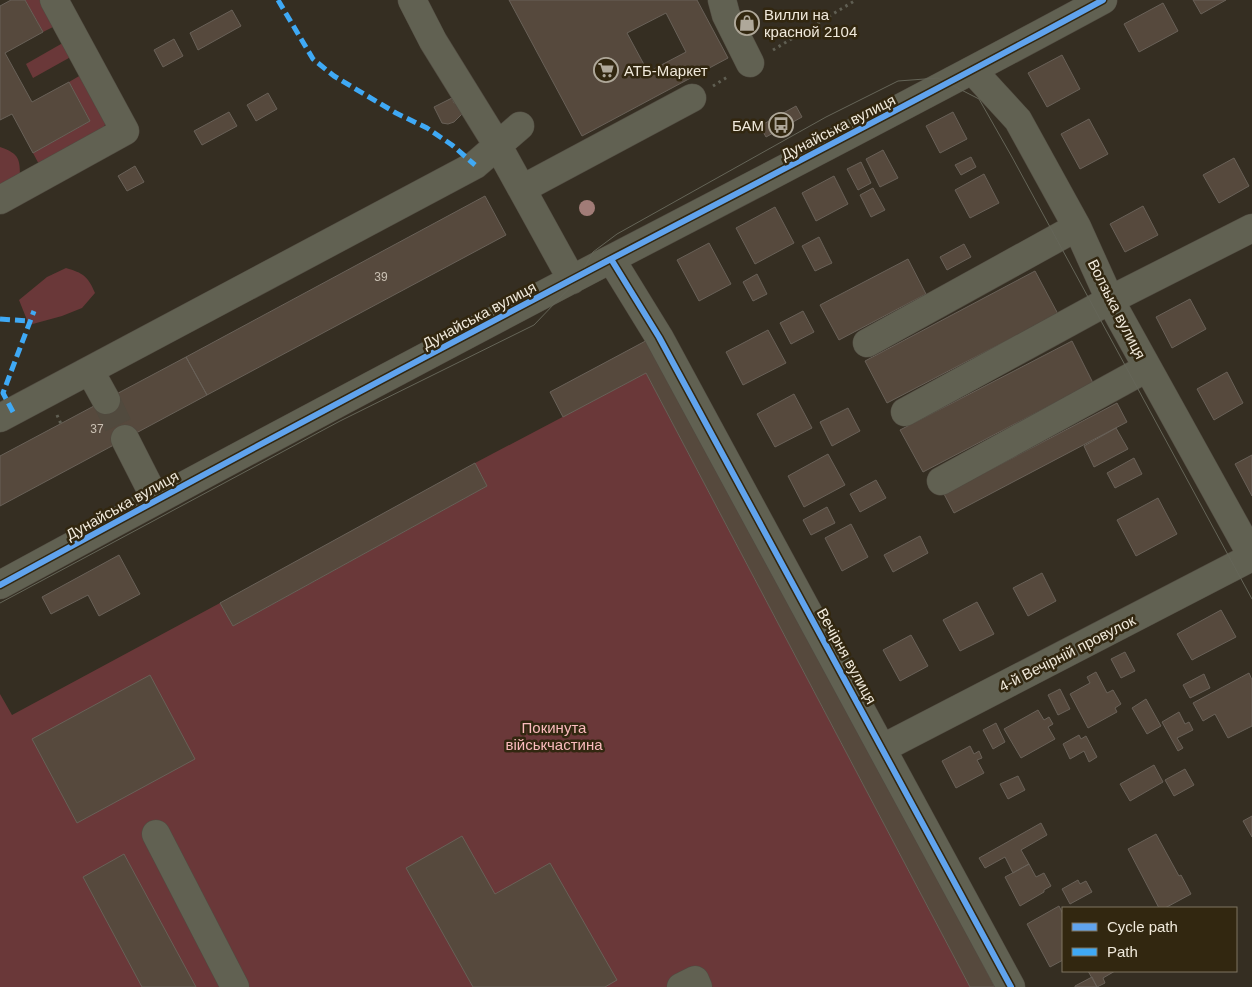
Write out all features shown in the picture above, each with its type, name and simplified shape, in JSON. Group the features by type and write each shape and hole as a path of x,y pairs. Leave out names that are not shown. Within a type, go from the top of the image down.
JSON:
{"street":[{"path":"0,200 125,131 54,0"},
{"path":"412,0 433,41 498,146 572,280"},
{"path":"722,0 726,15 750,63"},
{"name":"Дунайська вулиця","path":"0,585 156,500 611,259 973,71 1103,0"},
{"name":"Волзька вулиця","path":"973,71 1018,120 1077,227 1110,300 1252,556"},
{"path":"522,189 692,98"},
{"path":"0,418 475,165 520,126"},
{"path":"867,343 1077,227"},
{"path":"904,412 1110,300 1252,228"},
{"name":"Вечірня вулиця","path":"611,259 659,337 1011,987"},
{"path":"941,481 1147,368"},
{"path":"90,371 106,400"},
{"path":"125,439 156,500"},
{"name":"4-й Вечірній провулок","path":"883,748 1252,556"},
{"path":"156,834 235,987"},
{"path":"681,987 694,980 698,987"}],"green space":[{"path":"25,0 47,0 59,24 43,32"},
{"path":"68,40 76,54 33,78 26,64"},
{"path":"86,72 106,121 103,131 42,170 33,153 90,121 69,82"},
{"path":"0,147 12,152 18,158 20,179 0,188"},
{"path":"66,268 84,276 95,293 82,308 62,316 29,325 19,300 47,277"},
{"name":"Покинута військчастина","path":"646,373 970,987 0,987 0,694 12,715 220,603 233,626 487,486 475,463"}],"building":[{"path":"11,0 25,0 43,32 5,53 32,102 69,82 90,121 33,153 12,114 0,120 0,6"},
{"path":"509,0 697,0 728,58 582,136","holes":["666,13 686,52 648,72 627,33"]},
{"path":"1193,0 1226,0 1201,14"},
{"path":"1163,3 1178,31 1139,52 1124,24"},
{"path":"232,10 241,26 198,50 190,33"},
{"path":"174,39 183,56 163,67 154,50"},
{"path":"1062,55 1080,89 1047,107 1028,73"},
{"path":"268,93 277,109 256,121 247,105"},
{"path":"452,98 454,103 457,102 463,113 454,122 442,123 434,107"},
{"path":"796,106 802,117 766,137 760,126"},
{"path":"229,112 237,126 202,145 194,131"},
{"path":"953,112 967,139 940,153 926,126"},
{"path":"1089,119 1108,154 1080,169 1061,134"},
{"path":"883,150 898,178 880,187 866,159"},
{"path":"971,157 976,167 961,175 955,165"},
{"path":"1234,158 1249,186 1219,203 1203,175"},
{"path":"861,162 871,183 858,190 847,169"},
{"path":"135,166 144,182 127,191 118,176"},
{"path":"984,174 999,203 970,218 955,190"},
{"path":"834,176 848,204 816,221 802,193"},
{"path":"873,188 885,210 871,217 860,195"},
{"path":"485,196 506,235 207,395 186,357"},
{"path":"1143,206 1158,235 1125,252 1110,224"},
{"path":"775,207 794,243 755,264 736,228"},
{"path":"819,237 832,263 815,271 802,246"},
{"path":"709,243 731,284 699,301 677,260"},
{"path":"964,244 971,257 947,270 940,257"},
{"path":"908,259 926,294 839,340 820,305"},
{"path":"1035,271 1058,314 887,403 865,361"},
{"path":"757,274 767,294 753,301 743,282"},
{"path":"1190,299 1206,329 1172,348 1156,317"},
{"path":"803,311 814,332 791,344 780,323"},
{"path":"768,330 786,363 743,385 726,352"},
{"path":"653,337 995,987 970,987 646,373 563,417 550,392"},
{"path":"1072,341 1093,383 923,472 900,430"},
{"path":"186,357 207,395 0,506 0,456"},
{"path":"1227,372 1243,403 1214,420 1197,389"},
{"path":"794,394 812,428 775,447 757,414"},
{"path":"1117,403 1127,422 954,513 944,494"},
{"path":"848,408 860,431 832,446 820,422"},
{"path":"1116,428 1128,449 1094,467 1084,446"},
{"path":"828,454 845,485 804,507 788,476"},
{"path":"1252,455 1252,496 1235,464"},
{"path":"1134,458 1142,474 1115,488 1107,473"},
{"path":"475,463 487,486 233,626 220,603"},
{"path":"876,480 886,498 860,512 850,494"},
{"path":"1158,498 1177,534 1136,556 1117,520"},
{"path":"827,507 835,523 811,535 803,520"},
{"path":"851,524 868,557 842,571 825,538"},
{"path":"920,536 928,553 893,572 884,555"},
{"path":"119,555 140,594 99,616 88,595 51,614 42,597"},
{"path":"1042,573 1056,601 1028,616 1013,588"},
{"path":"977,602 994,634 960,651 943,620"},
{"path":"1221,610 1236,637 1192,660 1177,634"},
{"path":"911,635 928,666 900,681 883,650"},
{"path":"1125,652 1135,671 1121,678 1111,659"},
{"path":"1096,672 1107,693 1113,690 1121,704 1115,708 1117,712 1088,728 1070,694 1090,683 1087,677"},
{"path":"1249,673 1252,680 1252,726 1228,738 1215,714 1203,721 1193,703"},
{"path":"1204,674 1210,688 1190,698 1183,685"},
{"path":"150,675 195,759 77,823 32,739"},
{"path":"1060,689 1070,709 1058,715 1048,695"},
{"path":"1146,699 1161,726 1147,734 1132,708"},
{"path":"1038,710 1044,720 1049,717 1053,724 1048,727 1055,739 1021,758 1004,729"},
{"path":"1179,712 1185,724 1189,722 1193,730 1177,738 1183,748 1178,751 1162,722"},
{"path":"996,723 1005,742 993,749 983,730"},
{"path":"1079,735 1081,739 1086,736 1097,757 1089,762 1084,751 1070,759 1063,744"},
{"path":"970,746 974,754 979,751 982,758 977,760 984,773 956,788 942,761"},
{"path":"1154,765 1163,782 1130,801 1120,784"},
{"path":"1185,769 1194,785 1174,796 1165,780"},
{"path":"1018,776 1025,790 1008,799 1000,784"},
{"path":"1252,816 1252,837 1243,821"},
{"path":"1041,823 1047,835 1021,850 1029,864 1013,873 1005,857 985,868 979,858"},
{"path":"1156,834 1191,894 1167,907 1158,907 1128,849"},
{"path":"462,836 495,894 550,863 617,980 605,987 473,987 406,868"},
{"path":"124,854 196,987 142,987 83,877"},
{"path":"1029,864 1036,877 1044,873 1051,886 1020,906 1005,877"},
{"path":"1078,880 1080,884 1086,881 1092,892 1070,904 1062,889"},
{"path":"1059,906 1062,912 1062,961 1050,967 1027,924"},
{"path":"1089,972 1113,972 1103,978 1105,983 1097,987"},
{"path":"1092,977 1097,987 1075,987 1075,986"}],"tunnel":[{"path":"106,400 125,439"}],"tram line":[{"path":"0,603 340,421 534,325 578,279 593,252 617,234 826,117 898,81 938,78 979,99 1252,599"}],"marked path":[{"path":"278,0 313,59 334,76 396,113 427,128 452,145 475,165"},
{"path":"13,412 3,393 34,311"},
{"path":"0,319 30,321"}],"cycle path":[{"path":"0,585 380,381 1103,0"},
{"path":"611,259 659,337 1011,987"}],"place":[{"name":"Вилли на красной 2104","path":"747,23"},
{"name":"АТБ-Маркет","path":"606,70"},
{"name":"БАМ","path":"781,125"}]}
